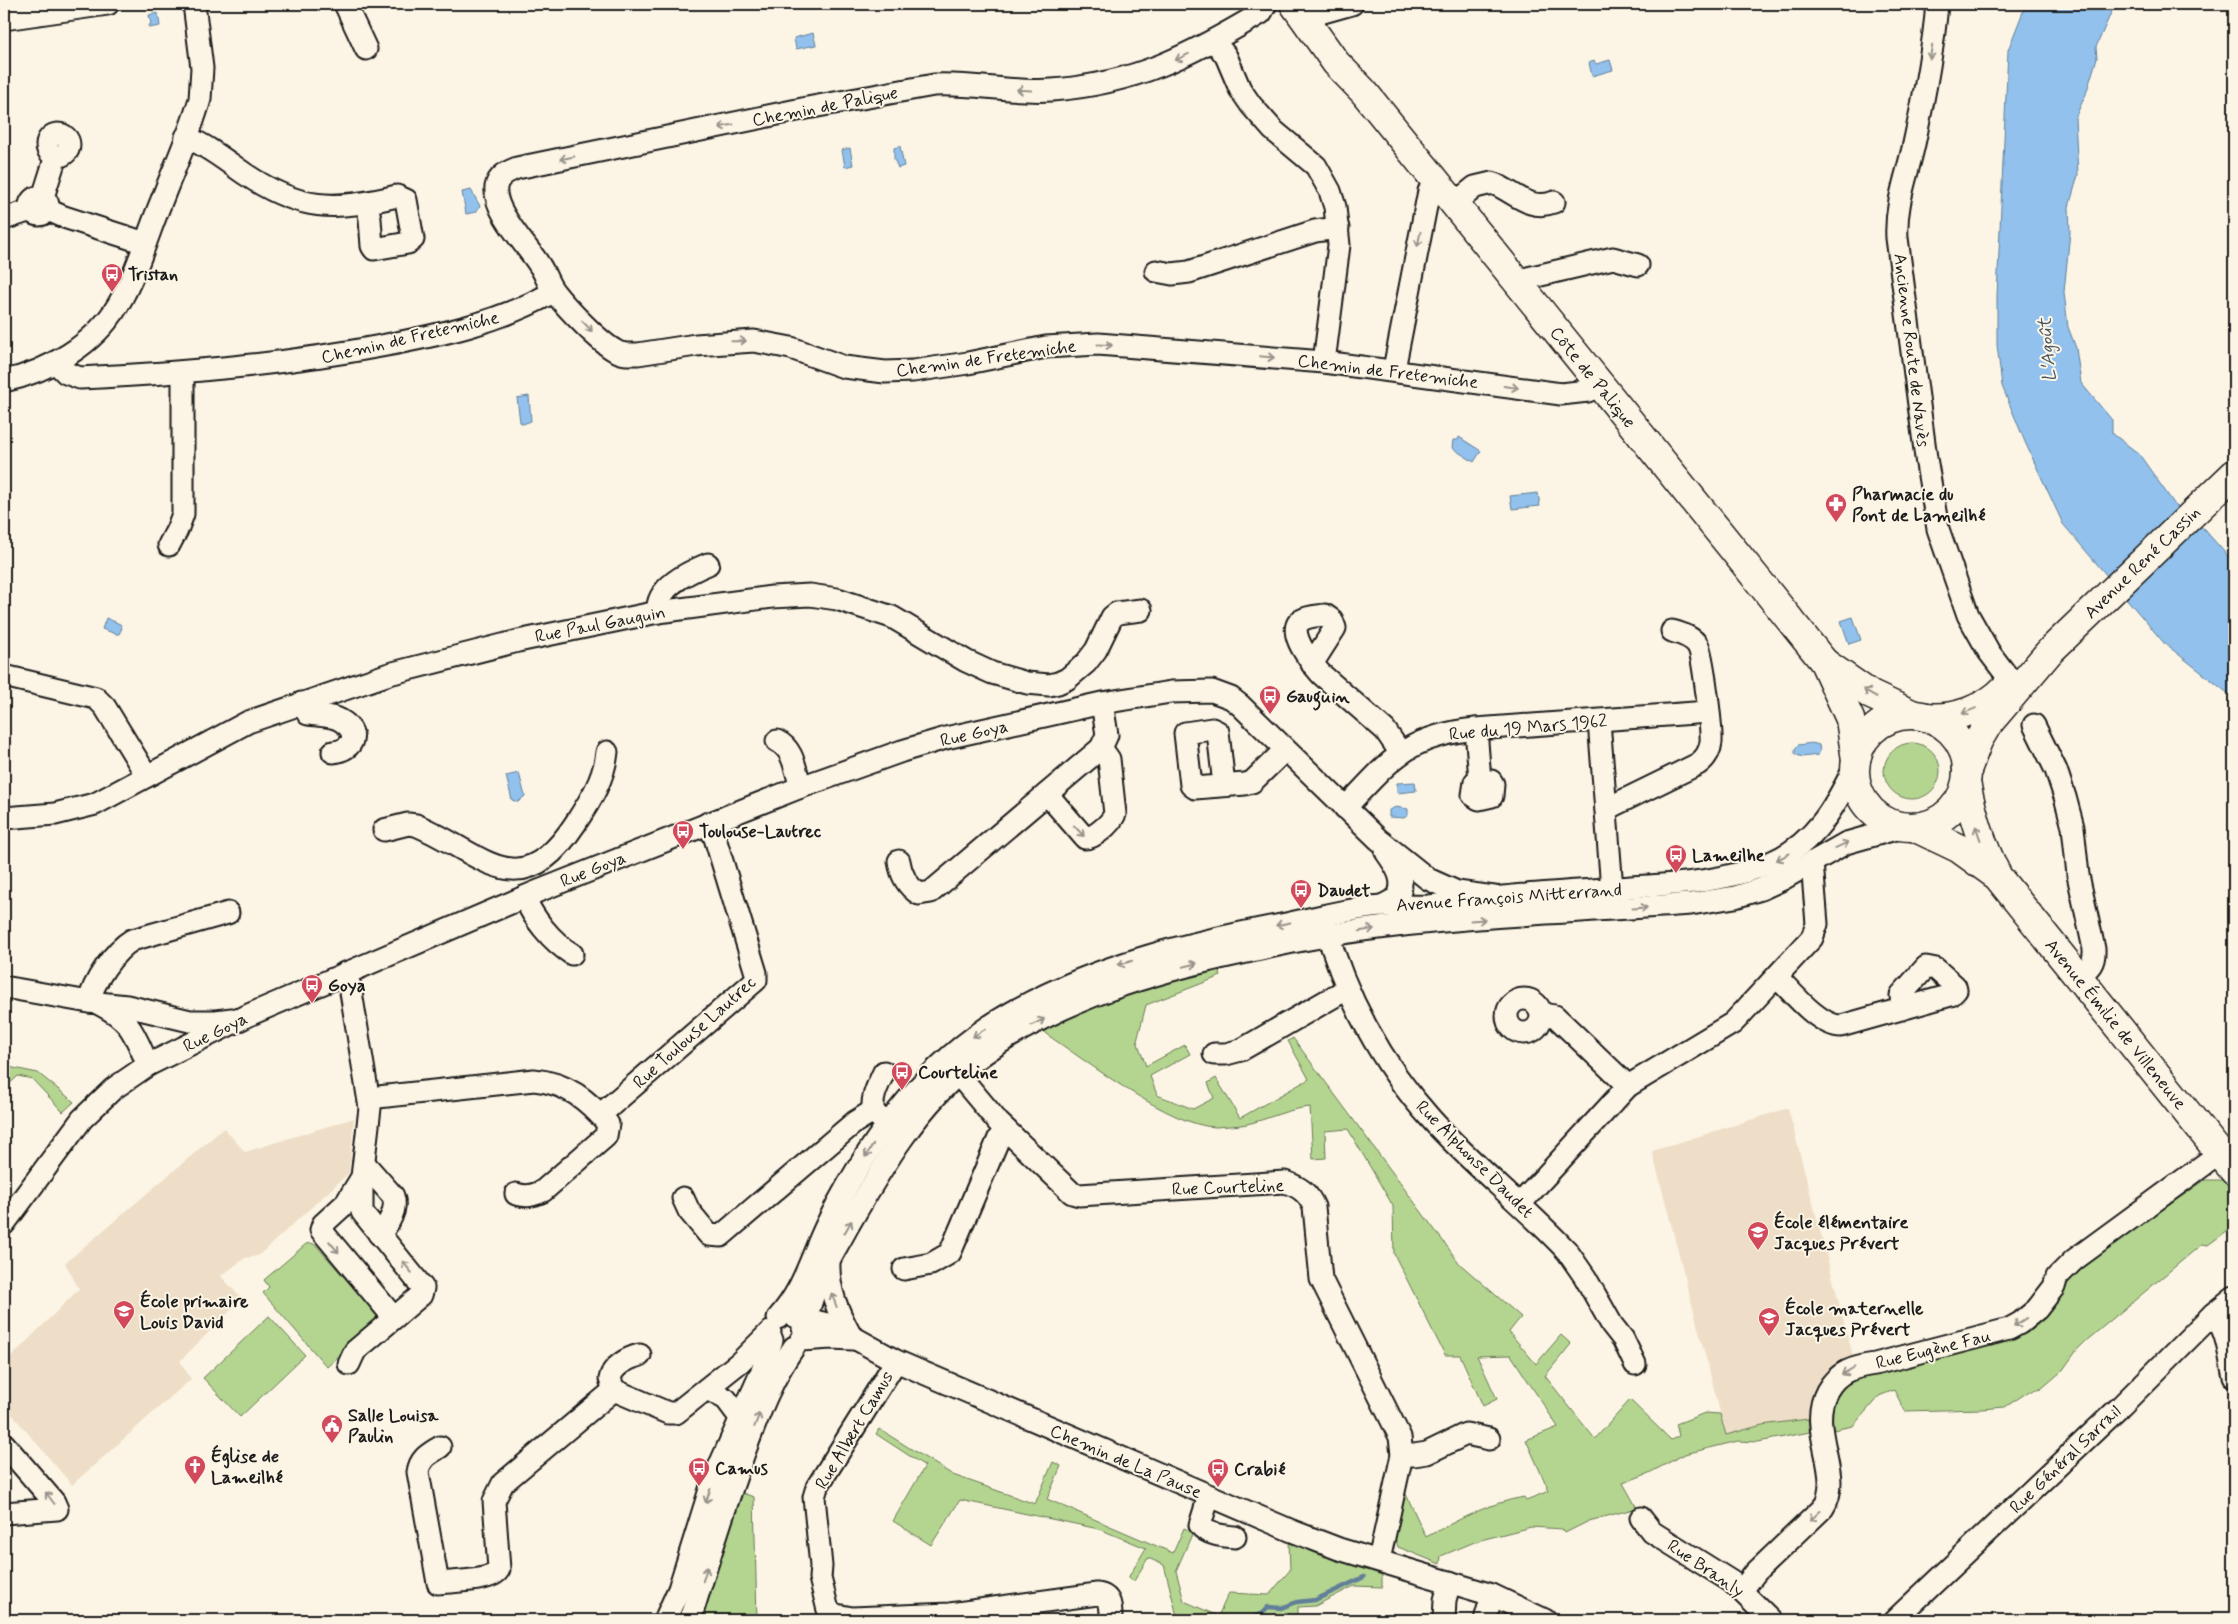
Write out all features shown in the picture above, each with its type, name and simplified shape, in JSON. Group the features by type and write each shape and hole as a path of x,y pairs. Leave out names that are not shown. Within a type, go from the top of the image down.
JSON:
{"main road":[{"path":"1294,4 1336,62 1364,92"},
{"path":"1318,8 1364,92"},
{"name":"Côte de Palique","path":"1364,92 1440,193 1520,285 1593,387 1824,662 1871,695 1919,716"},
{"name":"Avenue René Cassin","path":"1967,776 1978,741 1988,724 2050,652 2233,474"},
{"name":"Avenue René Cassin","path":"1919,716 1941,719 1967,711 1994,698 2011,681 2050,652"},
{"name":"Côte de Palique","path":"1824,662 1850,719 1856,763"},
{"path":"1919,716 1938,722 1950,731 1959,742 1965,755 1967,776 1960,800 1948,814 1932,824 1909,827 1887,822 1873,813 1862,799 1856,783 1856,763 1862,745 1871,732 1883,723 1898,717 1919,716"},
{"name":"Avenue Émilie de Villeneuve","path":"1967,776 1974,822 1982,846 1998,877 2227,1162"},
{"name":"Avenue Émilie de Villeneuve","path":"1909,827 1958,848 1998,877"}],"street":[{"path":"4,19 108,4"},
{"path":"4,381 20,378 55,362 87,340 110,317 128,286 197,111 202,86 202,68 194,4"},
{"path":"345,4 366,49"},
{"name":"Chemin de Palique","path":"553,292 541,268 498,202 496,186 498,179 511,170 807,108 934,85 953,84 1052,90 1113,81 1150,71 1214,41 1261,13 1266,4"},
{"path":"1318,8 1352,4"},
{"name":"Ancienne Route de Navès","path":"1937,4 1921,107 1896,218 1897,238 1926,458 1938,529 1968,615 1989,652 2011,681"},
{"path":"1214,41 1226,56 1240,89 1255,110 1273,130 1316,166 1324,177 1333,199 1338,228 1338,263 1324,362"},
{"path":"186,137 213,152 272,191 290,199 318,204 367,203"},
{"path":"40,205 56,156"},
{"path":"1400,372 1395,364 1440,193 1492,183 1530,203 1547,205 1554,202"},
{"path":"4,220 40,205 64,217 145,243"},
{"path":"1156,271 1172,274 1189,272 1315,231 1338,228"},
{"path":"1520,285 1528,278 1613,258 1638,265"},
{"name":"Chemin de Fretemiche","path":"55,362 66,373 80,378 183,373 315,358 411,340 505,315 528,306 553,292 616,352 630,354 696,345 754,341 782,346 844,367 885,372 955,365 1046,347 1081,344 1160,348 1324,362 1550,393 1571,393 1593,387"},
{"path":"169,545 178,530 183,514 183,373"},
{"path":"658,612 658,602 664,591 683,576 708,564"},
{"name":"Rue Paul Gauguin","path":"4,818 55,814 82,809 108,798 242,724 389,674 478,650 576,628 658,612 772,596 810,595 837,599 899,620 966,661 992,673 1027,683 1041,685 1058,683"},
{"path":"1064,711 1058,683 1075,673 1086,663 1096,650 1112,617 1124,612 1141,610"},
{"path":"1606,809 1698,764 1704,759 1711,742 1702,655 1694,640 1672,631"},
{"path":"1312,664 1385,730 1400,752"},
{"path":"4,676 96,698 105,707 147,776"},
{"name":"Rue Goya","path":"4,1224 82,1118 113,1089 148,1065 196,1041 345,973 530,894 801,787 946,738 1064,711 1171,692 1212,692 1230,698 1240,705 1378,839 1428,879 1457,892 1494,897"},
{"path":"301,703 308,714 339,720 350,730 353,738 350,746 333,752"},
{"path":"899,861 903,878 914,890 919,894 931,892 1101,748 1107,735 1102,703"},
{"name":"Rue du 19 Mars 1962","path":"1345,808 1400,752 1417,743 1444,734 1476,729 1708,712"},
{"path":"1599,721 1612,889"},
{"path":"2034,725 2056,770 2073,827 2078,875 2094,949 2094,961 2091,967 2078,978"},
{"path":"1470,792 1476,729"},
{"path":"777,742 784,744 790,750 801,787"},
{"path":"1047,794 1085,838 1093,836 1105,826 1115,814 1110,759 1101,748"},
{"path":"1224,785 1254,781 1285,750"},
{"name":"Rue Goya","path":"529,868 545,858 569,833 602,779 607,752"},
{"name":"Avenue François Mitterrand","path":"690,1620 730,1494 774,1377 797,1294 837,1205 857,1170 881,1119 958,1047 1016,1010 1062,987 1149,955 1414,912 1494,897 1710,881 1748,872 1784,856 1806,842 1823,824 1856,763"},
{"name":"Rue Toulouse Lautrec","path":"600,1115 756,980 756,973 715,838 708,823"},
{"path":"384,830 408,824 416,825 491,864 509,869 529,868 532,914 561,947 572,954"},
{"name":"Avenue François Mitterrand","path":"665,1620 678,1589 713,1480 724,1452 787,1334 866,1195 908,1131 932,1101 958,1074 988,1051 1029,1026 1070,1006 1127,983 1325,926 1394,901 1414,912 1711,902 1761,889 1783,879 1835,848 1855,840 1909,827"},
{"name":"Rue Goya","path":"1378,839 1398,869 1414,912"},
{"path":"1520,1204 1628,1086 1733,1023 1777,977 1816,932 1818,924 1812,862"},
{"path":"1414,912 1430,896 1428,879"},
{"path":"94,1003 94,985 124,945 132,940 228,913"},
{"name":"Rue Alphonse Daudet","path":"1325,926 1347,989 1380,1049 1407,1090 1431,1119 1520,1204 1553,1237 1576,1264 1612,1325 1623,1339 1635,1364"},
{"path":"345,973 350,986 370,1108 363,1170 362,1212 422,1285 426,1299 394,1318 355,1351 349,1364"},
{"path":"1777,977 1822,1020 1831,1025 1841,1026 1902,1009"},
{"path":"4,987 94,1003 128,1006 182,1018 198,1030 196,1041"},
{"path":"1214,1054 1226,1054 1241,1050 1347,989"},
{"path":"94,1003 122,1017 132,1030 148,1065"},
{"path":"138,1042 137,1026 142,1019 182,1018 216,1021 252,1014"},
{"path":"1541,1014 1555,1016 1628,1086"},
{"path":"881,1119 872,1108 874,1097 884,1072"},
{"name":"Rue Courteline","path":"958,1074 1006,1130 1066,1189 1079,1195 1285,1182 1304,1190 1314,1207 1321,1279 1400,1437 1402,1455 1379,1560"},
{"path":"369,1098 534,1080 550,1082 567,1088 584,1100 608,1124 606,1136 542,1191 534,1196 525,1197 516,1194"},
{"path":"682,1198 689,1211 709,1235 721,1236 855,1122 868,1114 881,1119"},
{"path":"904,1269 930,1264 950,1253 999,1138 1006,1130"},
{"name":"Rue Eugène Fau","path":"1742,1590 1756,1572 1824,1508 1828,1502 1830,1488 1819,1415 1824,1397 1836,1379 1853,1367 1875,1364 2009,1329 2028,1318 2054,1288 2057,1277 2088,1248 2227,1162"},
{"path":"363,1170 393,1196 395,1203 384,1230 379,1234"},
{"path":"363,1170 346,1203 323,1224 321,1230 394,1318"},
{"path":"830,1259 830,1288 842,1320 853,1339"},
{"name":"Rue Général Sarrail","path":"1895,1620 2121,1406 2213,1314 2234,1297"},
{"path":"2213,1314 2220,1321 2223,1329 2234,1377"},
{"name":"Chemin de La Pause","path":"787,1334 831,1325 853,1339 896,1361 1292,1531 1339,1549 1492,1595 1545,1620"},
{"path":"640,1355 625,1361 614,1370 610,1379 614,1390 672,1414 681,1411 740,1362 787,1334"},
{"name":"Rue Albert Camus","path":"896,1361 817,1487 814,1497 822,1566 820,1578 828,1610 836,1615 852,1618 950,1614 1097,1594 1103,1595 1108,1599 1111,1605 1110,1620"},
{"path":"707,1389 726,1399 741,1419"},
{"path":"440,1447 419,1463 418,1472 438,1583 489,1578 497,1573 499,1569 494,1507 499,1489 614,1390"},
{"path":"1402,1455 1427,1453 1466,1434 1489,1439"},
{"path":"4,1444 54,1502 57,1509 4,1513"},
{"path":"1209,1496 1200,1525 1219,1536 1235,1537"},
{"name":"Rue Branly","path":"1641,1518 1652,1532 1742,1590 1771,1620"},
{"path":"1444,1620 1445,1600 1450,1582"},
{"path":"1485,1620 1492,1595"}],"shaded area":[{"path":"1788,1108 1853,1356 1838,1363 1823,1378 1815,1392 1808,1419 1762,1425 1726,1435 1652,1151"},
{"name":"École primaire Louis David","path":"354,1118 349,1173 258,1256 245,1258 221,1276 242,1299 180,1361 191,1379 72,1485 4,1405 4,1364 79,1289 65,1263 224,1128 245,1152"}],"green space":[{"path":"1906,743 1918,743 1928,747 1936,755 1940,771 1936,787 1928,795 1918,799 1906,799 1896,795 1888,787 1884,777 1884,765 1888,755 1896,747"},
{"path":"1218,967 1221,976 1146,1005 1137,1041 1146,1066 1185,1045 1190,1054 1150,1076 1157,1095 1193,1109 1214,1098 1208,1083 1216,1078 1240,1118 1309,1079 1288,1041 1293,1038 1460,1264 1521,1317 1509,1332 1536,1364 1561,1335 1571,1344 1545,1376 1595,1439 1630,1400 1671,1440 1679,1436 1676,1424 1705,1413 1720,1414 1726,1435 1762,1425 1808,1419 1810,1432 1758,1442 1738,1441 1685,1454 1649,1473 1623,1483 1637,1508 1589,1521 1565,1533 1562,1529 1531,1527 1477,1541 1441,1556 1440,1564 1398,1547 1395,1538 1405,1492 1426,1537 1462,1518 1498,1503 1524,1497 1526,1500 1549,1491 1526,1440 1558,1427 1511,1355 1477,1356 1497,1399 1483,1406 1460,1355 1445,1355 1394,1254 1393,1206 1348,1129 1325,1131 1326,1158 1313,1159 1310,1107 1243,1125 1216,1127 1197,1124 1176,1116 1129,1090 1046,1034 1042,1028 1130,990"},
{"path":"4,1066 38,1073 74,1102 63,1112 32,1079 18,1076 4,1089"},
{"path":"2205,1180 2223,1180 2234,1194 2234,1226 2208,1245 2202,1244 2086,1341 2062,1371 2041,1389 2028,1392 2005,1407 1905,1411 1894,1390 1879,1396 1853,1426 1833,1430 1832,1412 1835,1399 1849,1382 1858,1377 2046,1310 2074,1276 2093,1258"},
{"path":"306,1244 316,1245 377,1315 378,1320 327,1367 263,1293 269,1287 264,1280"},
{"path":"269,1316 305,1355 240,1417 203,1378"},
{"path":"879,1429 953,1475 1035,1504 1053,1462 1061,1466 1047,1499 1173,1553 1184,1528 1193,1532 1176,1571 1184,1601 1218,1616 1229,1593 1269,1595 1290,1570 1289,1542 1369,1567 1371,1571 1382,1575 1382,1587 1354,1586 1315,1606 1298,1607 1298,1619 1294,1620 1178,1620 1164,1565 1148,1558 1134,1581 1128,1578 1146,1548 1099,1529 960,1500 931,1545 893,1521 925,1466 876,1434"},
{"path":"739,1492 754,1497 757,1620 699,1620"}],"water":[{"name":"L'Agoût","path":"2026,4 2115,4 2096,47 2097,58 2086,94 2075,118 2078,175 2069,207 2070,232 2064,292 2068,327 2076,348 2081,383 2112,420 2112,433 2139,454 2175,505 2204,529 2234,563 2234,698 2164,643 2063,524 2025,442 2002,386 1997,345 1997,296 2008,50"},
{"path":"158,13 160,26 149,28 151,24 149,15"},
{"path":"813,33 816,45 796,49 794,38"},
{"path":"1610,60 1613,70 1592,76 1589,63 1594,61 1596,64"},
{"path":"900,146 904,166 898,168 894,159 894,148"},
{"path":"850,148 853,165 845,167 842,150"},
{"path":"471,190 480,206 476,212 466,214 462,192"},
{"path":"529,396 531,421 523,424 520,422 517,398"},
{"path":"1459,437 1481,451 1474,462 1452,448 1453,440 1458,440"},
{"path":"1538,493 1540,506 1512,509 1510,496"},
{"path":"1853,617 1861,640 1849,644 1841,621"},
{"path":"106,618 120,624 122,628 119,634 102,629"},
{"path":"1812,743 1819,745 1820,751 1818,755 1802,757 1795,754 1795,749 1798,745"},
{"path":"519,773 525,796 518,802 512,800 506,776"},
{"path":"1415,782 1416,791 1397,793 1397,783"},
{"path":"1396,807 1408,809 1408,815 1404,818 1389,817 1389,810"}],"waterway":[{"path":"1249,1620 1262,1613 1268,1607 1281,1608 1297,1602 1315,1600 1364,1577"}],"place":[{"name":"Tristan","path":"112,293"},
{"name":"Pharmacie du Pont de Lameilhé","path":"1836,523"},
{"name":"Gauguin","path":"1270,715"},
{"name":"Toulouse-Lautrec","path":"683,850"},
{"name":"Lameilhe","path":"1676,874"},
{"name":"Daudet","path":"1301,909"},
{"name":"Goya","path":"312,1004"},
{"name":"Courteline","path":"902,1091"},
{"name":"École élémentaire Jacques Prévert","path":"1758,1251"},
{"name":"École primaire Louis David","path":"124,1330"},
{"name":"École maternelle Jacques Prévert","path":"1769,1337"},
{"name":"Salle Louisa Paulin","path":"332,1444"},
{"name":"Église de Lameilhé","path":"195,1485"},
{"name":"Camus","path":"699,1487"},
{"name":"Crabié","path":"1218,1488"}]}
